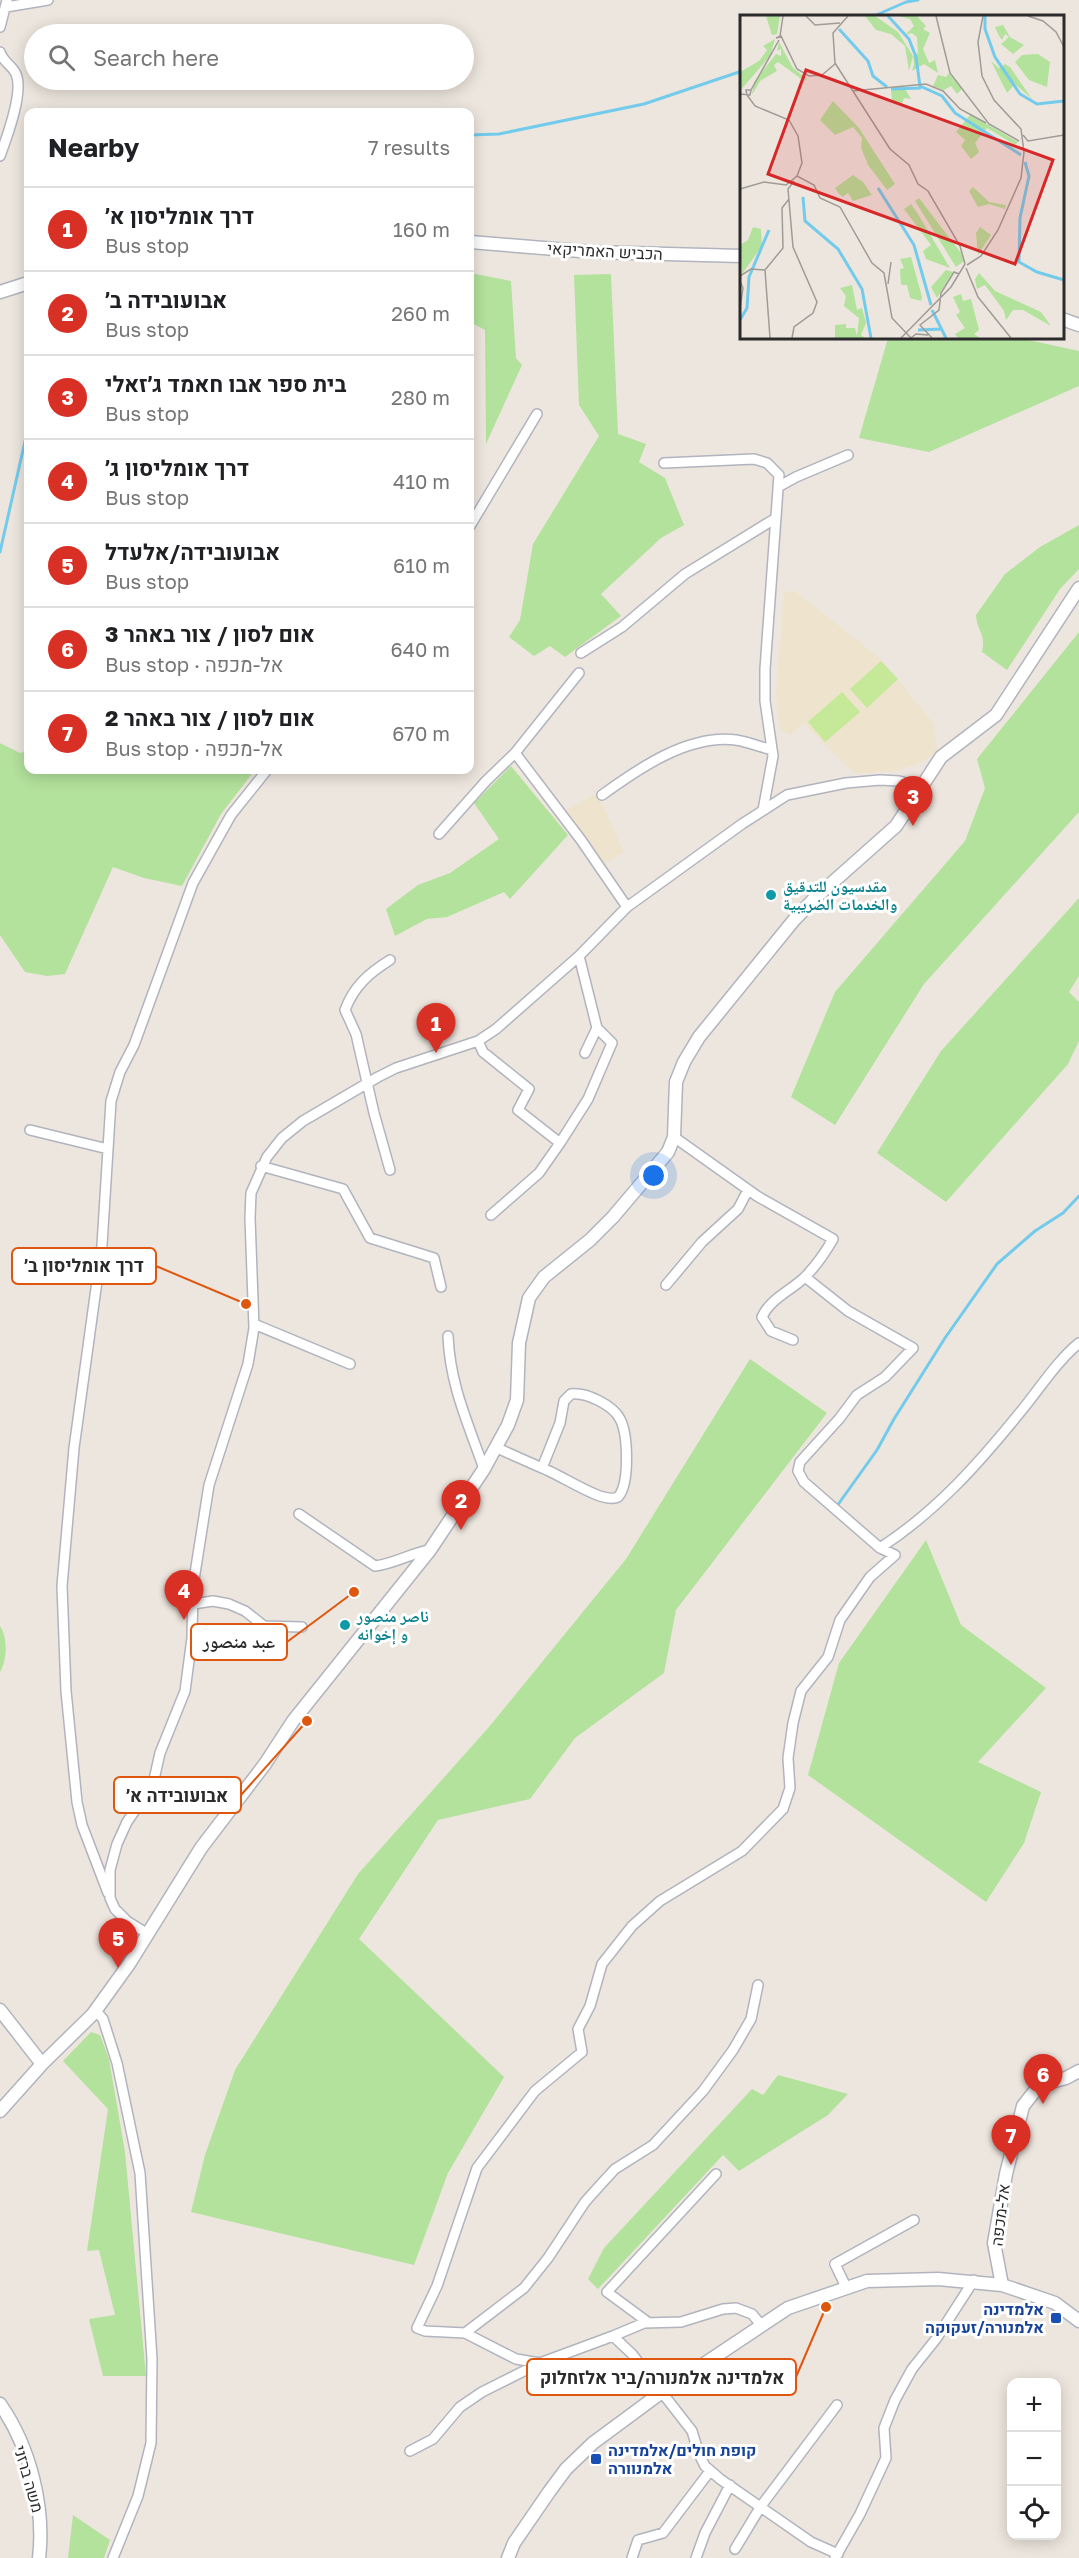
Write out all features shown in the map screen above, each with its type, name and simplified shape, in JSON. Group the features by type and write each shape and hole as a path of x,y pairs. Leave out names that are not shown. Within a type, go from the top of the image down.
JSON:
{"street":[{"path":"0,27 7,3 48,0"},
{"path":"0,52 2,60 15,72 18,82 9,131 0,156"},
{"name":"הכביש האמריקאי","path":"474,243 592,252 740,256"},
{"path":"0,292 24,284"},
{"path":"1064,320 1079,325"},
{"path":"474,519 537,414"},
{"path":"778,487 848,455"},
{"path":"664,463 754,459 774,468 778,475 765,669 765,701 772,750 771,775 764,810"},
{"path":"581,653 622,627 685,574 776,518"},
{"path":"0,2111 42,2064 96,2011 148,1934 201,1848 265,1764 293,1721 430,1550 484,1469 508,1425 517,1400 519,1343 529,1298 543,1277 613,1217 668,1152 674,1137 676,1082 684,1062 699,1037 771,946 815,898 896,826 910,808 941,757 996,715 1079,588"},
{"path":"439,834 486,781 515,753 579,673"},
{"path":"602,795 640,768 670,753 708,741 736,740 772,750"},
{"path":"515,753 581,840 627,907"},
{"path":"148,1934 127,1921 115,1909 82,1825 77,1802 66,1691 62,1586 74,1448 102,1245 111,1101 120,1072 134,1045 193,883 231,814 264,774"},
{"path":"110,1898 110,1870 117,1844 127,1822 153,1784 160,1753 185,1691 192,1638 194,1586 209,1485 248,1364 254,1324 251,1193 261,1166 282,1138 303,1121 396,1068 478,1041 496,1029 579,956 627,907 787,795 846,783 880,780 899,781 921,787"},
{"path":"491,1215 539,1173 588,1099 612,1043 597,1028 579,956"},
{"path":"390,960 369,974 351,994 345,1010 356,1034 390,1170"},
{"path":"585,1053 597,1028"},
{"path":"478,1041 483,1052 529,1089 518,1110 560,1143"},
{"path":"30,1130 108,1149"},
{"path":"674,1137 748,1190 833,1239 824,1255 805,1277 767,1307 762,1317 771,1331 793,1340"},
{"path":"261,1166 343,1189 370,1238 434,1258 441,1287"},
{"path":"666,1285 702,1242 738,1209 748,1190"},
{"path":"540,2363 516,2360 465,2333 424,2331 417,2328 437,2286 477,2168 535,2091 582,2052 578,2029 590,2006 602,1964 632,1926 660,1901 742,1851 783,1809 790,1788 788,1758 801,1691 828,1657 840,1620 870,1576 895,1555 880,1548 804,1482 798,1471 800,1462 839,1419 857,1395 885,1377 913,1348 848,1311 805,1277"},
{"path":"254,1324 350,1364"},
{"path":"448,1336 449,1364 454,1389 484,1469"},
{"path":"880,1548 931,1512 981,1460 1079,1343"},
{"path":"497,1448 542,1468 558,1473 603,1498 614,1499 618,1497 624,1483 628,1455 621,1419 613,1410 591,1397 577,1393 568,1396 564,1401 560,1423 542,1468"},
{"path":"299,1514 375,1566 385,1565 415,1552 430,1550"},
{"path":"193,1604 213,1601 229,1604 245,1611 264,1626 302,1627"},
{"path":"465,2333 524,2288 548,2258 585,2202 602,2183 615,2169 653,2145 703,2091 733,2050 751,2019 758,1985"},
{"path":"0,2010 42,2064"},
{"path":"96,2011 103,2019 117,2063 138,2163 152,2359 151,2443 138,2496 113,2558"},
{"name":"אל-מכפה","path":"1002,2285 994,2243 1006,2174 1023,2106 1034,2092 1051,2082 1079,2071"},
{"path":"649,2323 607,2292 716,2174"},
{"path":"846,2287 834,2264 914,2220"},
{"path":"508,2558 514,2544 566,2469 592,2443 662,2392 788,2308 867,2281 902,2278 974,2280 1002,2285 1079,2313"},
{"path":"613,2336 632,2354 692,2431 699,2454 710,2470 811,2542 836,2556 860,2514 886,2458 884,2428 895,2400 912,2369 936,2338 974,2280"},
{"path":"1054,2303 1079,2321"},
{"path":"410,2451 433,2439 460,2407 482,2392 540,2363 649,2323 681,2322 723,2309 736,2308 752,2314 762,2326"},
{"name":"משה ברזני","path":"0,2404 23,2451 36,2493 42,2527 39,2558"},
{"path":"735,2549 761,2506 837,2405"},
{"path":"632,2558 639,2540 663,2533 710,2470"},
{"path":"696,2558 705,2533 730,2485"}],"shaded area":[{"path":"795,591 877,656 898,679 934,724 938,752 920,763 897,771 855,774 803,723 792,735 780,730 776,696 784,592"},
{"path":"597,793 624,852 602,865 565,811"}],"green space":[{"path":"474,274 511,281 516,358 522,365 486,444 485,330 474,324"},
{"path":"611,274 618,434 646,444 639,462 665,478 684,525 661,538 601,594 621,616 565,657 550,646 534,656 509,637 520,620 533,544 599,436 579,405 574,275"},
{"path":"888,339 1024,339 1079,351 1079,386 929,452 859,438"},
{"path":"1079,525 1079,569 1060,589 1007,670 982,652 983,640 976,615 1005,574 1040,547"},
{"path":"1079,632 1079,812 924,984 835,1125 791,1097 835,992 965,841 985,788 977,759"},
{"path":"881,661 898,679 867,708 850,689"},
{"path":"842,692 860,712 825,742 808,722"},
{"path":"0,743 20,753 24,752 24,774 252,774 221,814 182,886 144,878 113,867 65,974 47,976 25,972 0,935"},
{"path":"511,766 568,835 510,899 504,892 447,917 427,919 395,936 386,909 418,885 450,873 499,839 474,803"},
{"path":"1079,898 1079,976 1069,992 1079,1002 1079,1041 1068,1064 946,1202 877,1153 941,1051"},
{"path":"750,1359 827,1413 676,1610 664,1673 575,1738 530,1799 438,1820 359,1939 504,2077 448,2173 414,2265 191,2212 205,2155 235,2070 358,1874 489,1727 626,1559"},
{"path":"926,1540 961,1625 1046,1688 978,1762 1041,1792 1024,1843 986,1902 808,1775 839,1663"},
{"path":"0,1626 6,1649 0,1672"},
{"path":"91,2032 100,2035 109,2059 125,2152 146,2376 103,2376 89,2319 115,2315 99,2250 87,2251 108,2109 63,2061"},
{"path":"778,2075 848,2094 828,2115 739,2171 723,2155 598,2289 588,2279 604,2248 752,2089 763,2095"},
{"path":"73,2515 110,2540 104,2558 68,2558"}],"waterway":[{"path":"876,15 906,2 918,0"},
{"path":"474,135 499,134 644,104 740,72"},
{"path":"0,552 24,446"},
{"path":"837,1506 877,1450 945,1338 997,1264 1035,1231 1063,1213 1079,1196"}],"place":[{"name":"בית ספר אבו חאמד ג׳זאלי","path":"913,826"},
{"name":"مقدسيون للتدقيق والخدمات الضريبية","path":"771,895"},
{"name":"דרך אומליסון א׳","path":"436,1053"},
{"name":"דרך אומליסון ב׳","path":"246,1304"},
{"name":"אבועובידה ב׳","path":"461,1530"},
{"name":"عبد منصور","path":"354,1592"},
{"name":"דרך אומליסון ג׳","path":"184,1620"},
{"name":"ناصر منصور و إخوانه","path":"345,1625"},
{"name":"אבועובידה א׳","path":"307,1721"},
{"name":"אבועובידה/אלעדל","path":"118,1968"},
{"name":"אום לסון / צור באהר 3","path":"1043,2104"},
{"name":"אום לסון / צור באהר 2","path":"1011,2165"},
{"name":"אלמדינה אלמנורה/ביר אלזחלוק","path":"826,2307"},
{"name":"אלמדינה אלמנורה/זעקוקה","path":"1056,2318"},
{"name":"קופת חולים/אלמדינה אלמנוורה","path":"596,2459"}]}
